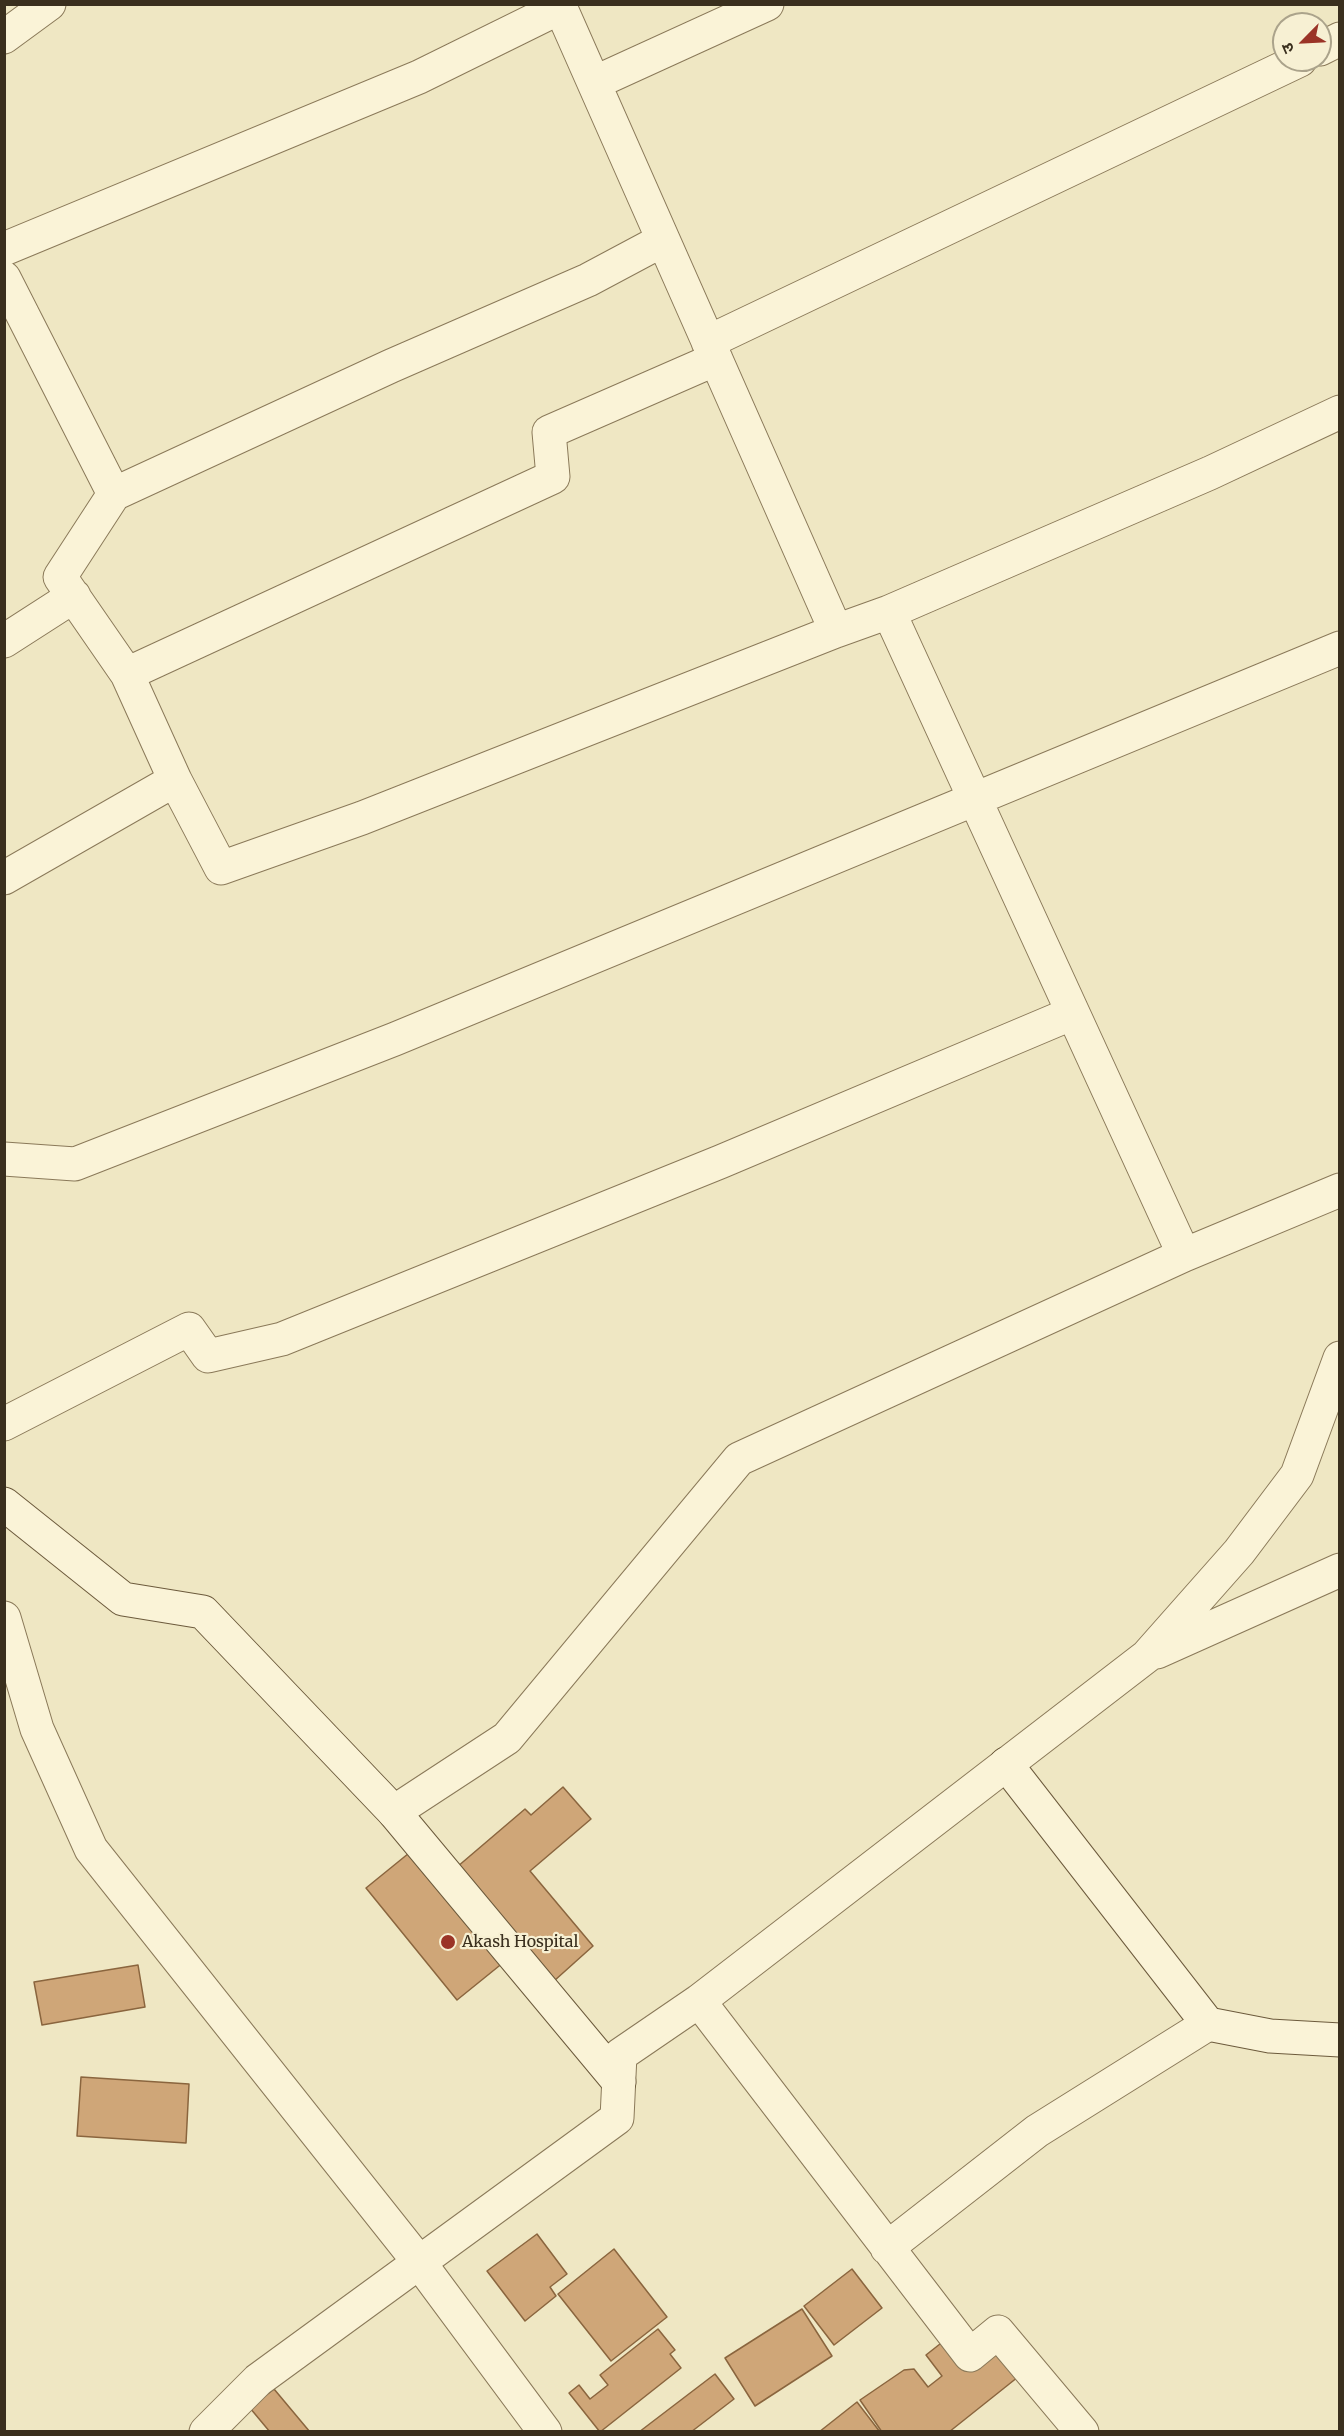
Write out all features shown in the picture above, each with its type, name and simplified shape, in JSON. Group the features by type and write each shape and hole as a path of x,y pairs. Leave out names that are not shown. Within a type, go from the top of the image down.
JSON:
{"street":[{"path":"4,37 49,4"},
{"path":"594,83 767,4"},
{"path":"4,249 419,77 560,6 836,631"},
{"path":"127,674 553,477 549,432 1276,72"},
{"path":"663,240 588,280 390,366 114,494 60,577 127,674 175,780 221,868 362,818 889,612 1210,473 1340,412"},
{"path":"4,278 12,314 114,494"},
{"path":"4,641 74,596"},
{"path":"889,612 1184,1255"},
{"path":"4,1160 75,1164 395,1039 1340,648"},
{"path":"4,878 175,780"},
{"path":"4,1424 189,1329 208,1356 282,1339 720,1162 1072,1013"},
{"path":"394,1812 507,1738 739,1459 1184,1255 1340,1190"},
{"path":"206,2432 258,2380 617,2118 620,2055 699,2001 1147,1656 1239,1552 1297,1475 1340,1358"},
{"path":"4,1504 123,1599 203,1612 394,1812 619,2082"},
{"path":"1147,1656 1340,1570"},
{"path":"4,1618 37,1729 91,1849 419,2262 545,2432"},
{"path":"1006,1764 1208,2024 1269,2036 1340,2040"},
{"path":"699,2001 970,2355 998,2332 1082,2432"},
{"path":"888,2248 1037,2131 1208,2024"}],"building":[{"path":"563,1787 591,1819 530,1871 593,1946 554,1981 457,1867 525,1809 531,1815"},
{"path":"414,1849 504,1962 457,2000 366,1888"},
{"path":"138,1965 145,2007 42,2025 34,1982"},
{"path":"81,2077 189,2084 186,2143 77,2136"},
{"path":"537,2234 567,2274 550,2287 556,2296 525,2321 487,2271"},
{"path":"614,2249 667,2317 611,2361 558,2294"},
{"path":"852,2269 882,2308 834,2345 804,2306"},
{"path":"802,2309 832,2356 755,2406 725,2358"},
{"path":"658,2329 675,2350 670,2354 681,2368 600,2432 569,2393 579,2385 590,2399 608,2385 600,2375"},
{"path":"945,2340 999,2342 1023,2373 949,2432 882,2432 860,2400 904,2370 914,2369 928,2387 942,2376 926,2355"},
{"path":"715,2374 734,2399 691,2432 639,2432"},
{"path":"274,2389 310,2432 270,2432 250,2408"},
{"path":"857,2402 880,2432 819,2432"}],"place":[{"name":"Akash Hospital","path":"448,1942"}]}
